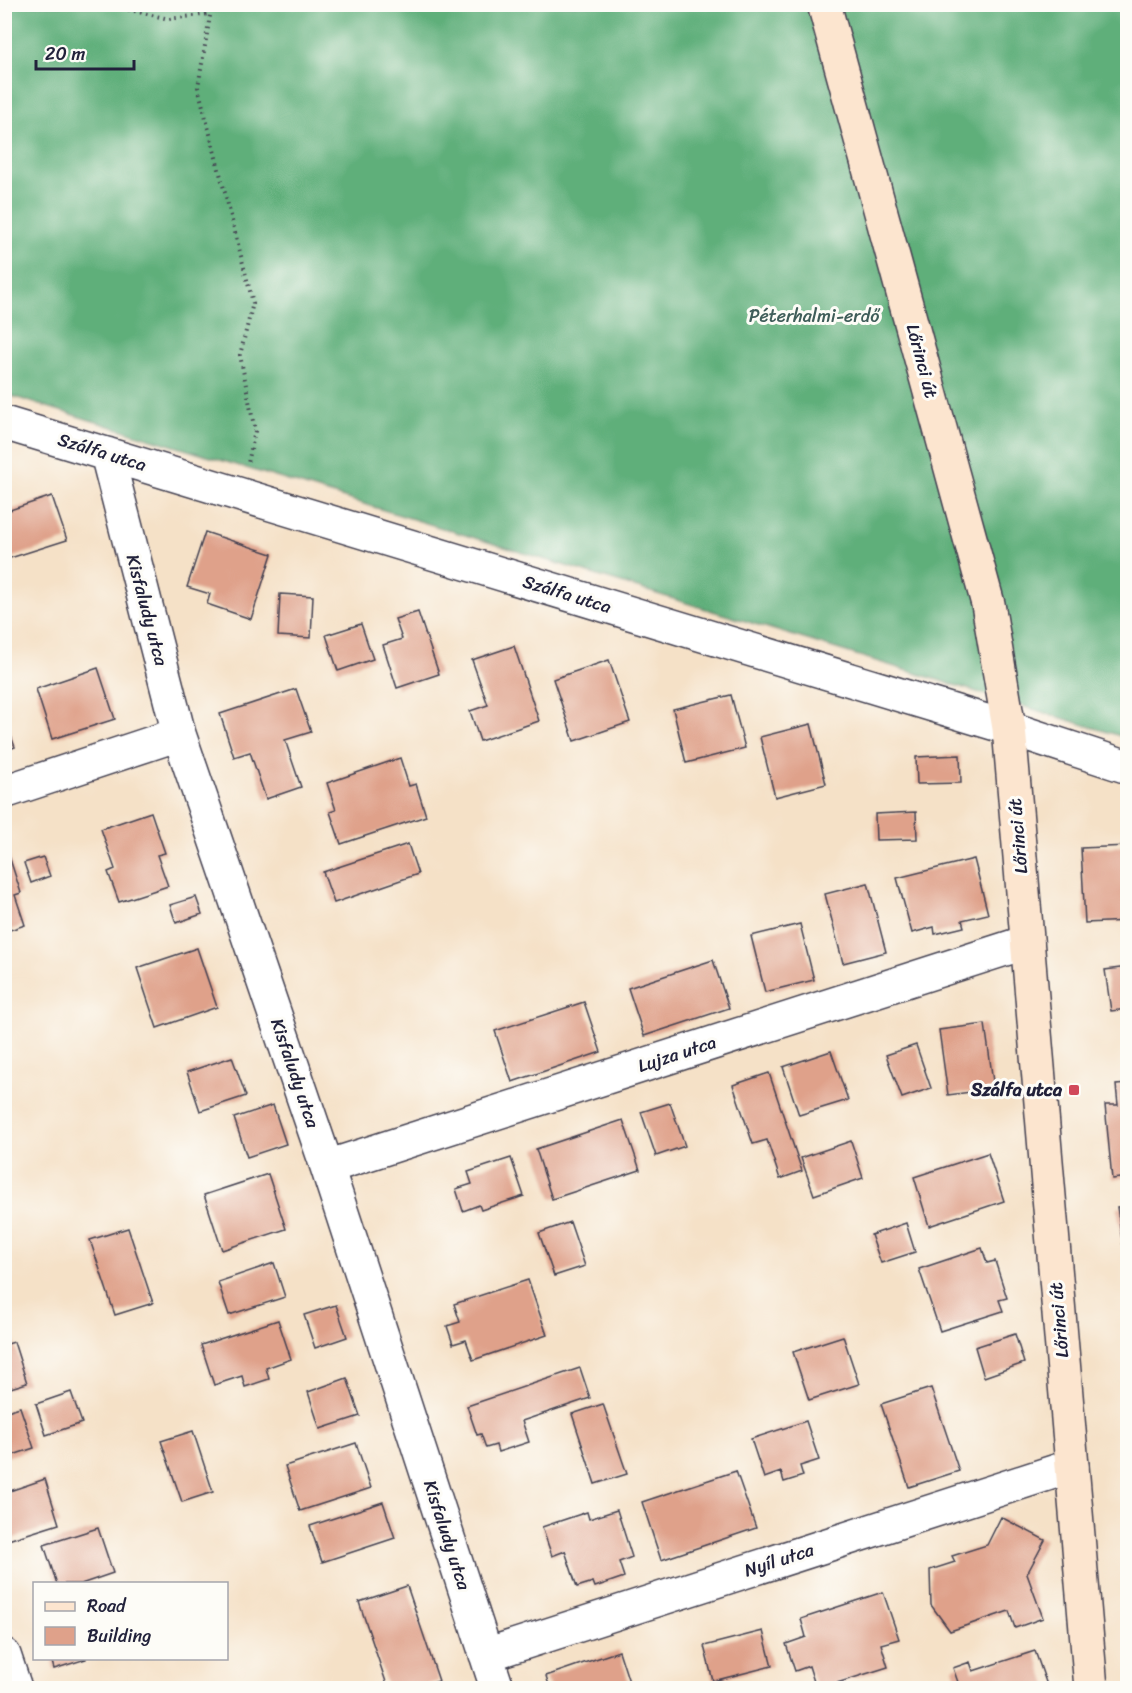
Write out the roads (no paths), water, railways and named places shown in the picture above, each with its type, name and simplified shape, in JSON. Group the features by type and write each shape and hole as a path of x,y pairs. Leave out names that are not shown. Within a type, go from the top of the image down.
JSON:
{"street":[{"name":"Lőrinci út","path":"824,4 988,604 1009,728 1091,1689"},
{"name":"Szálfa utca","path":"4,423 1009,728 1128,767"},
{"name":"Kisfaludy utca","path":"106,454 179,734 327,1167 497,1689"},
{"path":"4,792 179,734"},
{"name":"Lujza utca","path":"327,1167 1027,942"},
{"name":"Nyíl utca","path":"486,1655 1072,1466"},
{"path":"4,1655 15,1689"}],"place":[{"name":"Szálfa utca","path":"1074,1090"}],"park label":[{"name":"Péterhalmi-erdő","path":"814,316"}]}
